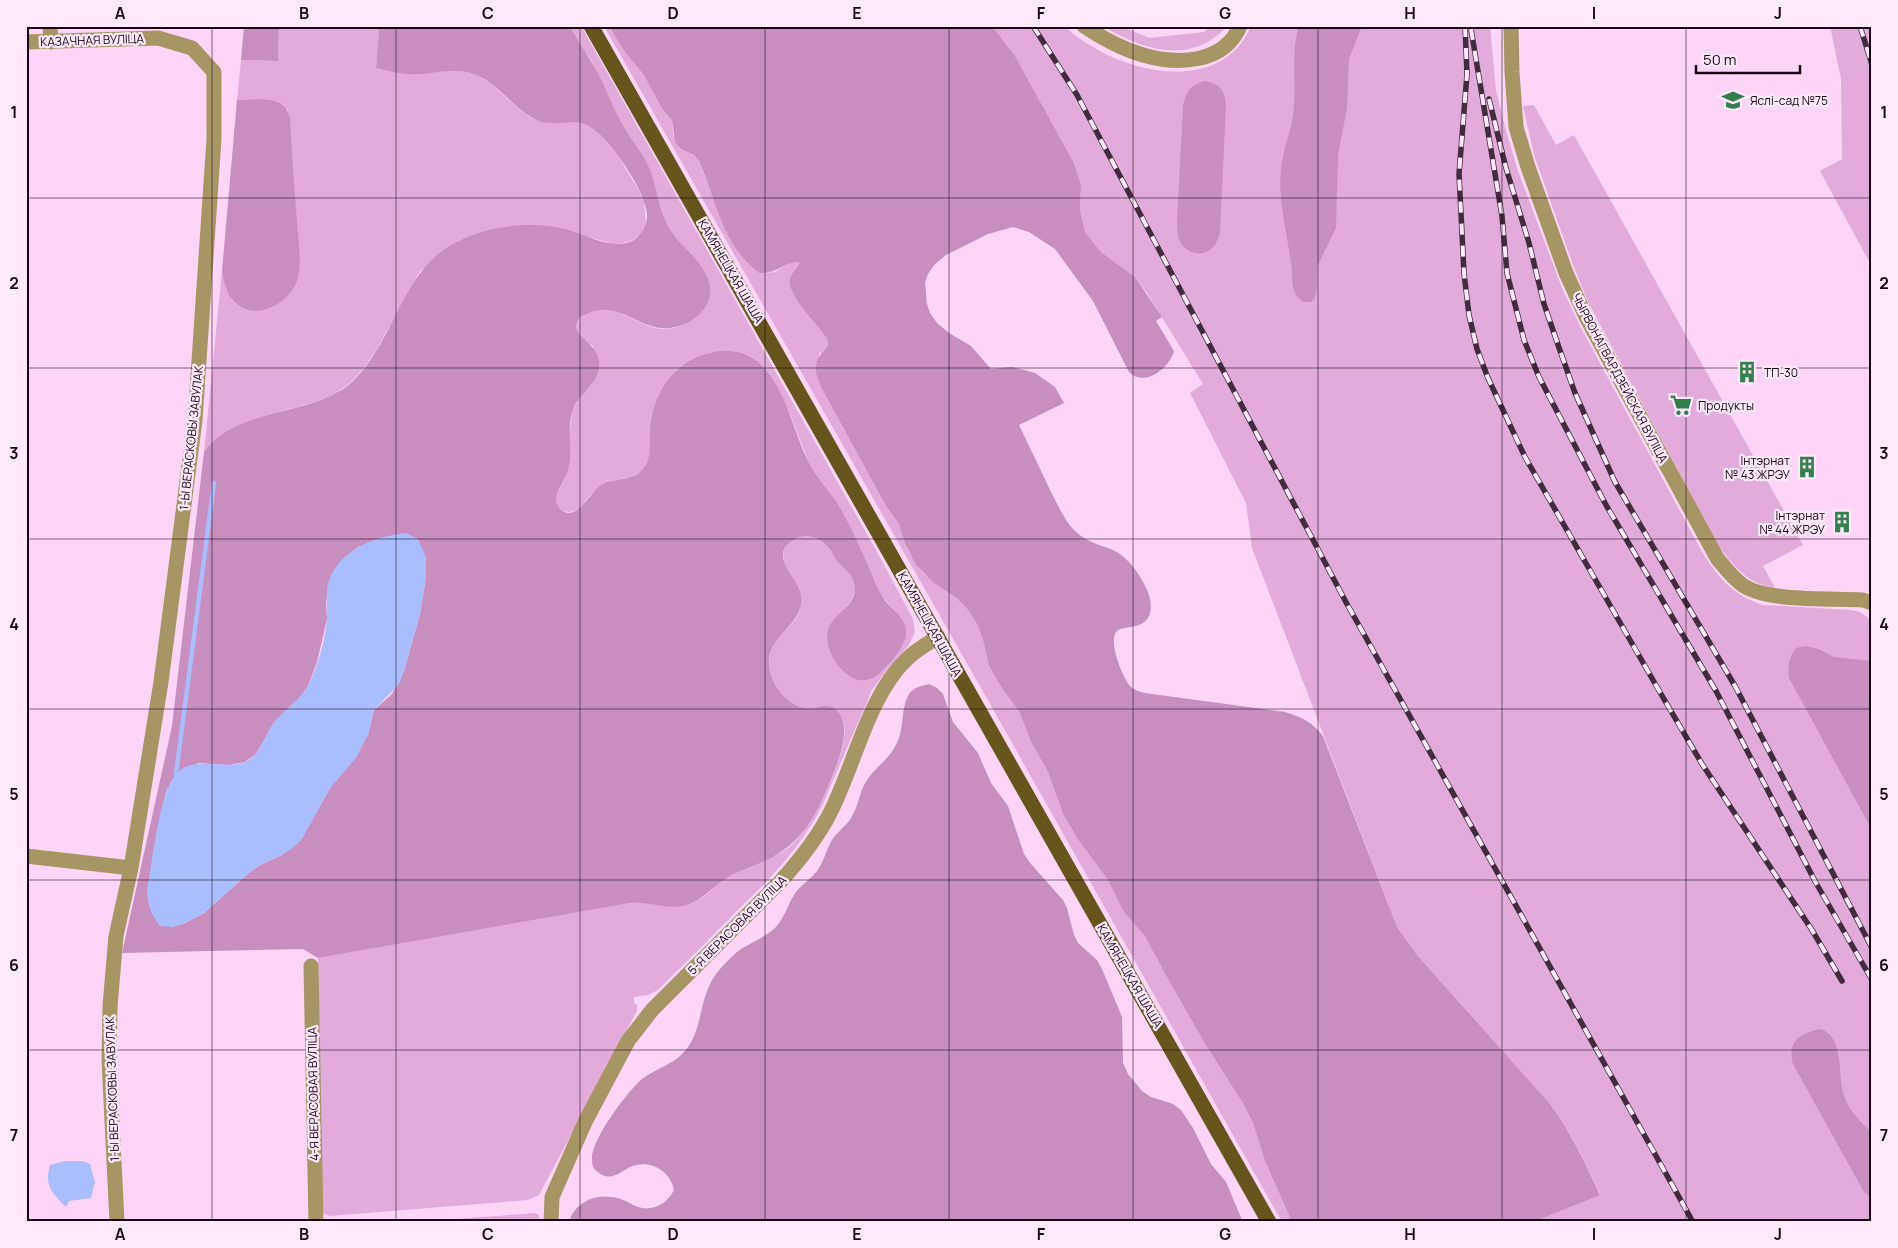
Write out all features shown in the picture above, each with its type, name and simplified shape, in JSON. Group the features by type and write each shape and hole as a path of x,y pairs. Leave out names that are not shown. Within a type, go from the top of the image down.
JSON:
{"main road":[{"name":"КАМЯНЕЦКАЯ ШАША","path":"592,26 1269,1222"}],"street":[{"path":"1084,26 1134,52 1160,59 1178,61 1209,56 1223,49 1232,40 1240,26"},
{"name":"ЧЫРВОНАГВАРДЗЕЙСКАЯ ВУЛІЦА","path":"1511,26 1516,127 1528,167 1566,273 1586,317 1718,558 1735,579 1757,592 1776,596 1863,600 1872,603"},
{"name":"КАЗАЧНАЯ ВУЛІЦА","path":"26,42 50,34 158,38"},
{"name":"1-Ы ВЕРАСКОВЫ ЗАВУЛАК","path":"117,1222 109,1060 110,1006 116,936 131,868 161,682 195,420 214,139 214,72 192,48 158,38"},
{"name":"5-Я ВЕРАСОВАЯ ВУЛІЦА","path":"551,1222 552,1197 561,1174 594,1104 634,1033 652,1010 800,861 830,814 885,685 906,660 919,649 938,638"},
{"path":"26,856 131,868"},
{"name":"4-Я ВЕРАСОВАЯ ВУЛІЦА","path":"311,966 316,1222"}],"shaded area":[{"path":"244,26 279,26 278,61 241,60"},
{"path":"279,26 379,26 376,68 423,73 458,70 475,74 490,83 533,119 585,123 595,129 617,154 644,201 646,224 641,234 633,240 613,244 592,238 509,226 482,232 459,241 420,271 378,347 365,367 351,382 335,394 315,402 282,411 228,431 217,438 204,452 222,271 226,290 298,278 299,252 288,110 277,101 237,100 241,60 278,61"},
{"path":"379,26 569,26 602,81 623,126 648,165 668,226 703,269 710,287 710,295 704,309 693,320 670,328 649,326 611,310 588,313 580,318 577,331 597,354 599,362 598,372 593,382 577,402 571,415 570,462 567,474 556,496 558,506 566,513 572,513 601,485 632,477 641,471 649,457 650,431 655,404 667,381 676,371 697,357 710,353 730,351 743,353 760,364 776,384 788,409 807,459 846,519 882,596 902,619 906,628 905,639 895,657 876,676 868,680 861,680 847,674 832,655 827,636 829,627 851,601 854,593 853,579 837,561 827,545 818,539 802,536 793,540 786,547 783,553 784,560 799,589 801,606 798,614 775,643 771,651 769,668 774,683 790,702 804,708 832,707 841,716 844,725 844,736 839,760 822,801 804,830 788,847 767,860 728,877 696,901 689,904 677,907 630,903 318,958 303,949 122,953 172,726 204,452 217,438 234,427 254,419 317,401 336,393 352,382 367,365 379,346 411,286 424,268 440,253 459,241 495,228 534,225 565,229 600,241 617,244 634,240 640,235 646,224 647,213 645,203 633,178 615,151 596,131 587,125 574,122 546,123 538,121 524,112 489,82 474,74 449,71 407,74 376,68","holes":["360,546 426,577 420,614 404,671 392,694 374,710 368,735 330,788 302,838 282,855 250,872 204,913 185,923 172,927 147,891 167,789 198,763 229,765 245,762 256,754 276,720 295,704 308,686 317,662 327,619 326,601 336,568 345,557"]},
{"path":"569,26 581,26 882,561 913,619 915,632 909,645 872,690 823,804 805,835 759,889 658,990 648,995 634,997 637,1011 539,1195 528,1200 329,1216 324,1214 322,1208 318,958 630,903 643,902 676,905 690,902 705,896 727,877 788,848 808,824 828,788 842,749 844,733 843,720 839,713 829,708 803,708 797,706 789,701 777,688 770,671 770,653 773,645 795,620 800,608 801,597 798,587 784,561 784,552 792,540 808,537 819,540 829,547 837,561 849,572 855,588 852,598 842,612 877,675 901,648 897,613 881,595 845,518 808,461 782,398 735,351 708,353 659,394 650,430 651,448 649,458 643,470 632,477 610,481 591,494 578,510 562,511 557,505 555,497 565,479 572,412 579,398 592,384 593,346 578,333 579,320 593,311 604,309 624,314 654,328 671,329 691,320 703,311 701,266 671,232 665,220 648,165 621,123 591,60"},
{"path":"604,26 609,26 624,51 644,75 672,120 673,135 687,152 694,155 699,161 723,225 752,267 759,273 767,273 775,272 792,261 801,261 793,272 790,286 798,302 827,339 828,345 819,354 822,389 886,506 899,524 910,553 923,573 958,599 977,624 989,666 1003,690 1019,711 1031,742 1048,772 1063,814 1079,841 1108,880 1123,911 1145,935 1207,1047 1244,1105 1253,1123 1265,1161 1292,1222 1282,1222 972,672"},
{"path":"609,26 992,26 1015,56 1074,163 1081,185 1080,210 1085,232 1101,252 1135,277 1162,317 1156,321 1174,351 1167,364 1156,374 1142,378 1129,372 1093,301 1055,249 1029,232 1013,227 988,234 946,255 935,264 928,274 925,283 930,313 937,323 949,333 971,346 991,369 1012,367 1035,373 1055,387 1064,403 1019,425 1069,525 1087,539 1124,557 1137,572 1147,590 1151,606 1149,617 1141,624 1117,631 1114,636 1115,651 1120,668 1131,687 1147,693 1285,712 1306,721 1319,731 1323,736 1397,927 1417,955 1550,1104 1571,1137 1600,1195 1533,1222 1292,1222 1265,1161 1253,1123 1244,1105 1207,1047 1145,936 1123,911 1108,880 1079,841 1063,814 1048,772 1031,742 1019,711 1003,690 989,666 977,624 958,599 933,582 916,565 905,543 899,524 886,506 822,389 817,376 816,366 819,356 828,345 827,339 798,302 790,286 790,279 800,262 790,263 771,272 759,273 736,249 722,221 699,161 694,155 681,149 675,142 672,120 662,108 644,75 624,51"},
{"path":"992,26 1064,26 1098,50 1117,59 1161,71 1183,71 1204,68 1223,60 1239,46 1251,26 1490,26 1496,90 1505,127 1518,171 1562,288 1581,328 1701,550 1727,584 1752,601 1763,605 1851,610 1860,612 1872,621 1872,1222 1533,1222 1600,1194 1571,1136 1550,1104 1417,955 1397,927 1252,548 1246,503 1190,393 1203,384 1147,293 1135,277 1101,252 1085,232 1080,210 1081,185 1074,163 1015,56"},
{"path":"1103,26 1121,26 1149,38 1204,32 1210,26 1227,26 1213,38 1198,46 1183,50 1166,50 1134,42"},
{"path":"1299,26 1362,26 1349,59 1347,108 1338,155 1336,228 1317,267 1317,289 1315,298 1311,302 1301,300 1293,287 1292,267 1280,188 1282,162 1293,113 1294,56"},
{"path":"1830,26 1872,26 1872,267 1820,171 1842,159 1841,79"},
{"path":"1205,81 1220,88 1224,94 1226,104 1220,234 1215,245 1207,252 1193,253 1181,243 1177,229 1183,107 1192,87"},
{"path":"262,99 277,102 283,105 290,119 300,264 298,278 288,295 280,302 262,310 252,311 243,308 232,299 227,292 222,271 237,100"},
{"path":"1534,105 1556,145 1574,135 1803,545 1763,566 1775,588 1757,583 1742,573 1718,545 1588,302 1534,155 1523,106"},
{"path":"1806,646 1819,649 1834,657 1872,661 1872,830 1789,678 1791,656 1796,648"},
{"path":"929,684 943,694 953,722 978,753 991,783 1008,806 1024,854 1063,900 1078,943 1097,960 1102,969 1122,1017 1123,1063 1128,1074 1142,1091 1151,1097 1173,1104 1181,1110 1193,1128 1211,1164 1226,1182 1243,1222 569,1222 577,1208 597,1197 613,1197 638,1207 649,1208 659,1205 671,1195 674,1190 668,1177 658,1168 651,1165 637,1165 608,1177 603,1176 594,1168 592,1163 596,1142 610,1118 635,1085 679,1057 690,1045 698,1026 706,994 718,971 737,952 775,928 796,892 817,871 832,840 854,813 867,780 893,751 901,732 906,699 915,688"},
{"path":"1819,1029 1827,1032 1833,1039 1839,1056 1844,1096 1849,1107 1872,1133 1872,1198 1864,1192 1793,1064 1793,1044 1800,1037"},
{"path":"535,1213 539,1215 540,1222 415,1222"}],"water":[{"path":"406,533 418,539 426,557 426,577 420,614 399,684 374,710 368,735 356,758 330,788 302,839 293,848 250,872 204,913 185,923 172,927 160,926 150,910 147,891 161,812 170,783 183,768 200,764 236,764 245,762 256,754 272,725 304,692 311,680 325,635 327,588 333,572 348,554 370,541"},
{"path":"65,1161 83,1161 90,1164 95,1182 91,1198 69,1201 66,1207 53,1193 48,1178 50,1165"}],"waterway":[{"path":"176,774 214,483"}],"railway":[{"path":"1033,26 1077,95 1347,604 1693,1222"},
{"path":"1465,26 1467,74 1459,174 1464,273 1469,315 1477,349 1488,378 1525,457 1702,764 1812,930 1842,981"},
{"path":"1860,26 1872,65"},
{"path":"1471,29 1502,216 1507,273 1524,340 1539,377 1606,505 1716,691 1816,883 1872,980"},
{"path":"1489,99 1544,304 1575,393 1615,482 1735,686 1872,948"}],"place":[{"name":"Яслі-сад №75","path":"1733,100"},
{"name":"ТП-30","path":"1747,372"},
{"name":"Продукты","path":"1681,405"},
{"name":"Інтэрнат № 43 ЖРЭУ","path":"1807,467"},
{"name":"Інтэрнат № 44 ЖРЭУ","path":"1842,522"}]}
